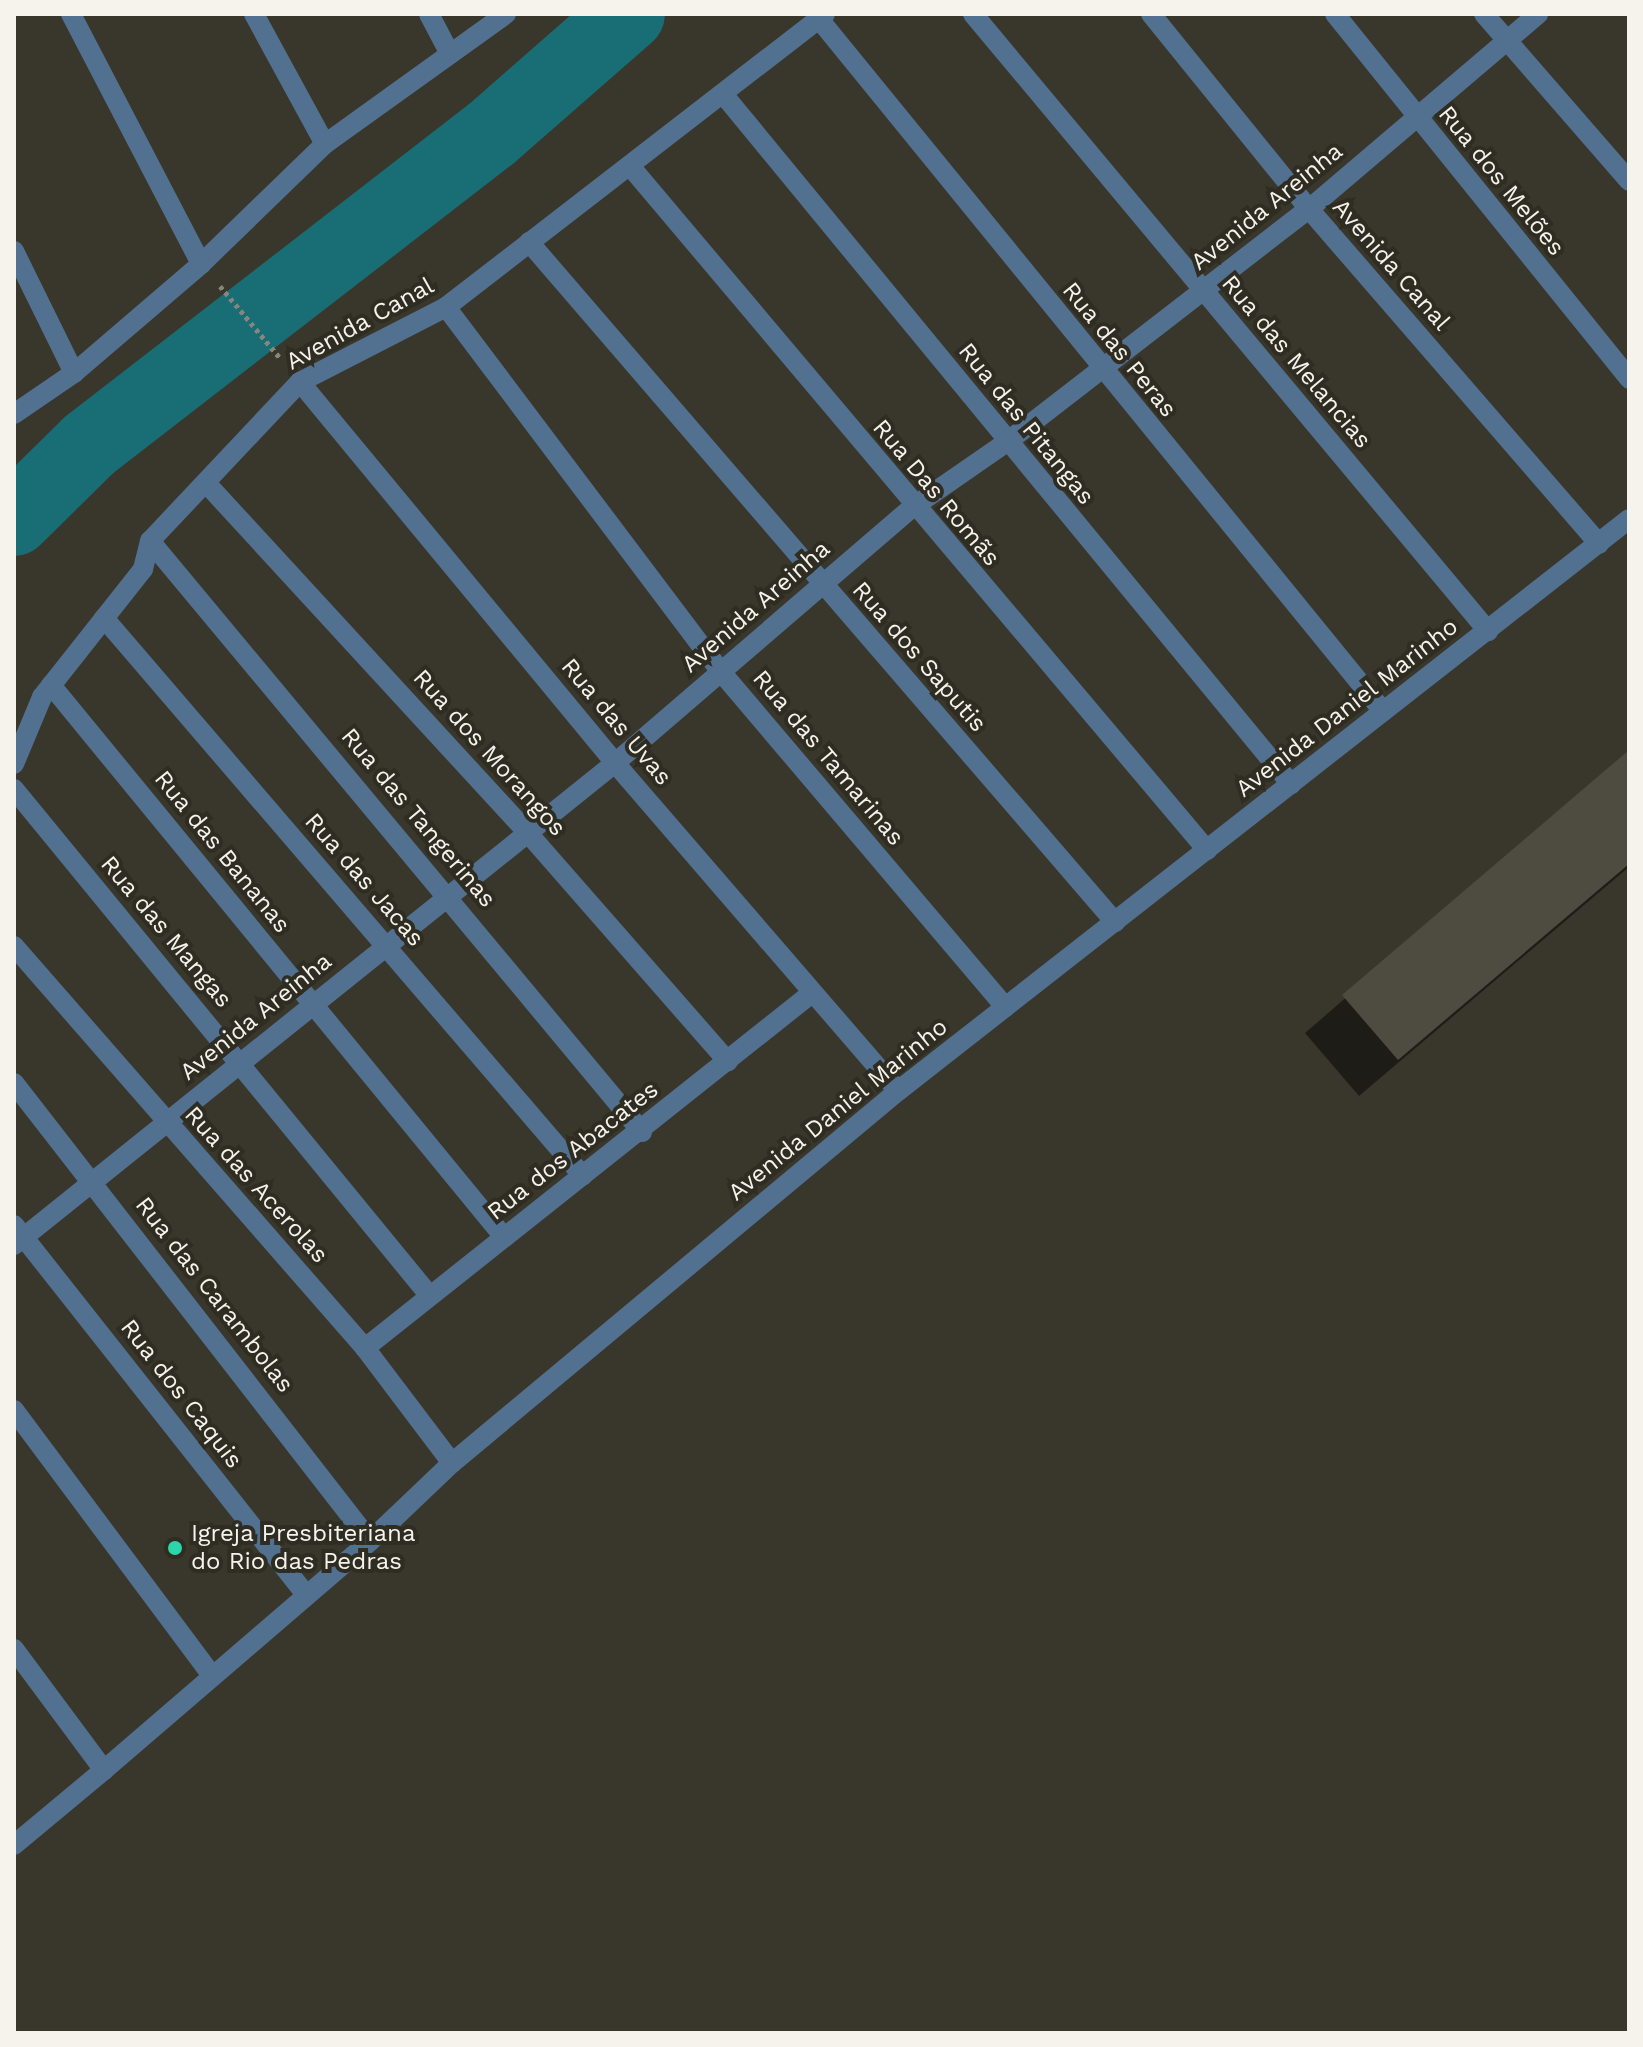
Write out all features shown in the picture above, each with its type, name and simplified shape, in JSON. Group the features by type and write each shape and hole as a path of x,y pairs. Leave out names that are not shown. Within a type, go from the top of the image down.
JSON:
{"street":[{"path":"71,14 201,264"},
{"path":"254,14 325,144"},
{"path":"429,14 450,54"},
{"path":"14,414 74,373 201,264 325,144 506,14"},
{"name":"Rua das Melancias","path":"973,14 1488,631"},
{"name":"Avenida Canal","path":"1151,14 1309,209 1599,544"},
{"name":"Rua dos Melões","path":"1335,14 1629,379"},
{"path":"1484,14 1629,181"},
{"name":"Avenida Areinha","path":"18,1236 167,1124 315,1006 385,943 615,763 913,507 1007,442 1309,209 1538,14"},
{"name":"Avenida Canal","path":"14,764 51,685 143,569 150,541 300,382 446,307 822,16"},
{"name":"Rua das Peras","path":"822,16 1101,370 1383,711"},
{"name":"Rua das Pitangas","path":"723,94 1291,784"},
{"name":"Rua Das Romãs","path":"630,166 913,507 1207,850"},
{"name":"Rua dos Saputis","path":"529,242 1115,922"},
{"path":"14,251 74,373"},
{"name":"Rua das Tamarinas","path":"446,307 722,673 1005,1007"},
{"name":"Rua das Uvas","path":"300,382 615,763 898,1091"},
{"name":"Rua dos Morangos","path":"207,484 527,832 728,1062"},
{"name":"Avenida Daniel Marinho","path":"14,1845 370,1541 452,1463 898,1091 1629,519"},
{"name":"Rua das Tangerinas","path":"150,541 449,894 642,1132"},
{"name":"Rua das Jacas","path":"104,618 583,1176"},
{"name":"Rua das Bananas","path":"51,685 504,1237"},
{"name":"Rua das Mangas","path":"14,789 429,1295"},
{"name":"Rua das Acerolas","path":"14,946 365,1348 452,1463"},
{"name":"Rua dos Abacates","path":"365,1348 429,1295 642,1132 812,993"},
{"name":"Rua das Carambolas","path":"14,1083 370,1541"},
{"name":"Rua dos Caquis","path":"18,1236 306,1595"},
{"path":"14,1410 211,1674"},
{"path":"14,1649 104,1770"}],"path":[{"path":"201,264 300,382"}],"building":[{"path":"1629,750 1629,864 1398,1060 1342,995"}],"waterway":[{"path":"14,519 89,445 491,134 628,14"}],"place":[{"name":"Igreja Presbiteriana do Rio das Pedras","path":"175,1548"}]}
